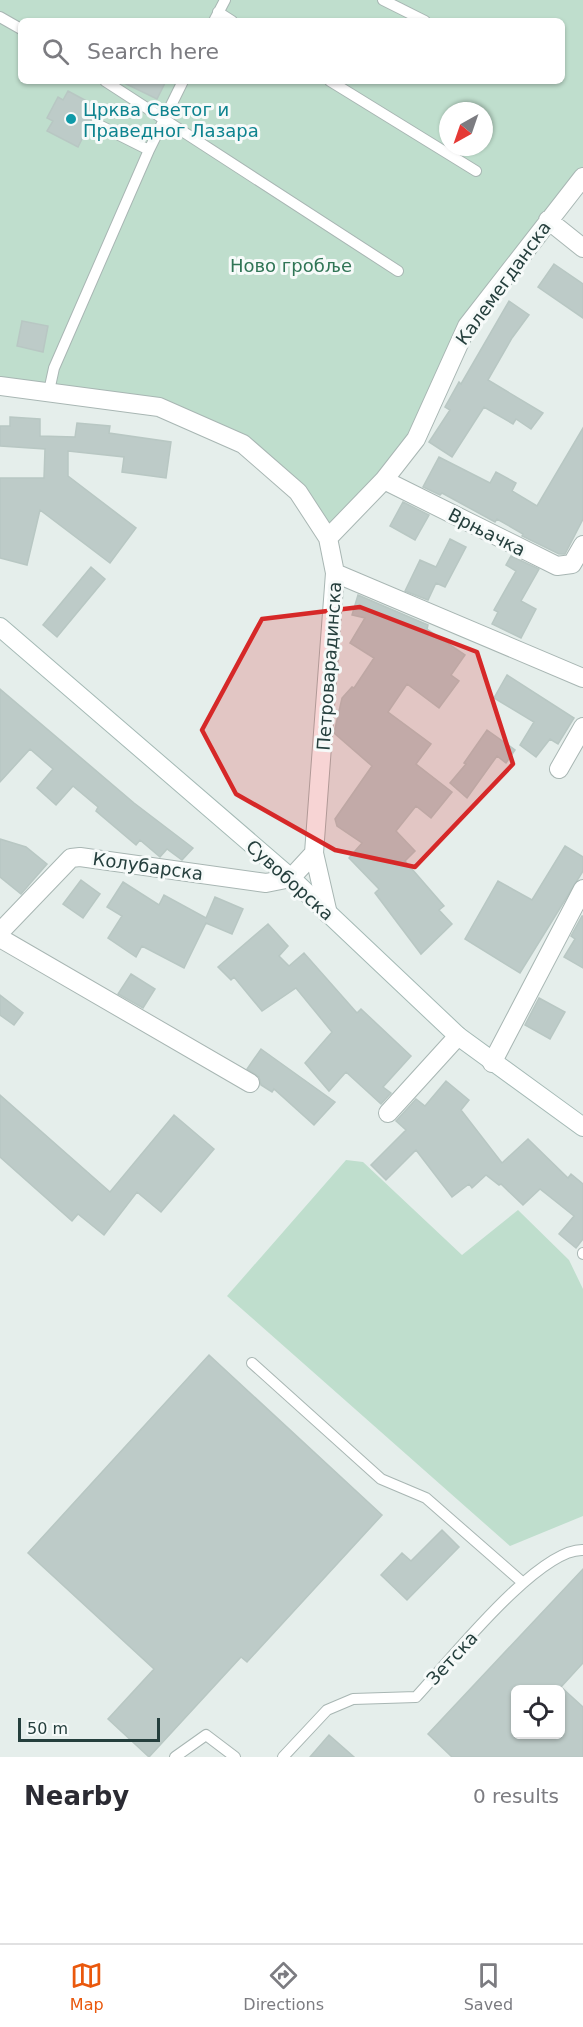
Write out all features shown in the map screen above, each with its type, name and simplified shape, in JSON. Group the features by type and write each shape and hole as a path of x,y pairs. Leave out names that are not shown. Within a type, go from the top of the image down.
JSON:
{"street":[{"name":"Калемегданска","path":"328,538 384,480 416,439 467,326 583,177"},
{"path":"548,220 583,248"},
{"name":"Петроварадинска","path":"0,386 159,407 243,444 298,492 328,538 335,573 314,853 328,914"},
{"name":"Врњачка","path":"384,480 557,566 572,564 583,545"},
{"path":"335,573 583,678"},
{"name":"Сувоборска","path":"0,627 291,878 458,1036 492,1063 581,1120"},
{"path":"559,769 583,727"},
{"path":"291,878 314,853"},
{"name":"Колубарска","path":"0,932 71,858 80,857 266,884 291,878"},
{"path":"492,1063 583,889"},
{"path":"0,938 250,1083"},
{"path":"388,1113 458,1036"}],"lane":[{"path":"216,17 225,0"},
{"path":"383,0 419,18"},
{"path":"0,16 18,27"},
{"path":"110,84 398,271"},
{"path":"49,391 54,368 149,150 181,84"},
{"path":"335,84 476,171"},
{"path":"101,126 149,150"},
{"path":"252,1364 381,1479 426,1498 522,1582"},
{"name":"Зетска","path":"283,1757 327,1710 353,1699 416,1697 522,1582 547,1563 583,1550"},
{"path":"176,1757 206,1735 235,1757"}],"highlighted area":[{"path":"360,607 477,652 513,764 415,867 335,850 236,794 202,730 262,619"}],"green space":[{"name":"Ново гробље","path":"0,0 583,0 583,177 467,326 424,424 328,538 243,444 159,407 0,386"},
{"path":"346,1160 363,1162 462,1255 518,1210 569,1260 583,1289 583,1516 510,1546 227,1296"}],"building":[{"path":"126,84 164,84 157,99"},
{"name":"Црква Светог и Праведног Лазара","path":"68,91 98,107 78,147 47,131 53,121 47,118 58,97 63,100"},
{"path":"554,264 583,284 583,318 538,287"},
{"path":"509,301 529,315 512,338 488,380 543,413 531,429 516,419 513,424 484,407 452,457 429,442 450,410 445,407 459,382 461,384"},
{"path":"22,321 48,326 43,352 17,346"},
{"path":"10,417 40,419 40,436 75,437 77,423 110,426 109,433 171,442 166,478 122,472 124,457 68,451 68,476 136,528 110,563 40,510 27,565 0,558 0,478 44,478 45,449 0,446 0,426 10,426"},
{"path":"583,428 583,519 565,554 559,554 522,536 523,534 497,519 495,522 442,493 440,495 423,487 439,457 490,483 496,472 516,483 512,491 537,506"},
{"path":"403,502 429,515 415,540 390,526"},
{"path":"450,539 466,547 445,587 436,583 428,600 405,591 420,560 436,567"},
{"path":"511,556 539,569 521,601 536,609 521,638 492,624 498,612 494,610 516,571 506,565"},
{"path":"91,567 105,579 57,637 43,625"},
{"path":"358,595 428,625 427,629 465,655 451,675 459,681 439,708 407,684 388,712 431,744 416,764 452,792 431,818 416,806 396,831 415,851 405,861 444,906 439,910 452,924 421,954 375,893 379,889 349,858 362,843 337,826 335,819 372,766 334,733 342,698 352,687 354,688 374,658 350,643 365,618 352,615"},
{"path":"507,675 574,718 558,744 550,739 536,757 520,745 534,722 494,698"},
{"path":"0,689 134,803 193,848 182,860 167,849 160,857 140,840 136,845 96,811 98,807 73,786 56,805 37,788 53,769 30,749 0,782"},
{"path":"487,730 515,750 506,763 497,756 467,798 450,783 466,764 464,763"},
{"path":"0,839 26,847 47,864 21,894 0,877"},
{"path":"565,846 583,857 583,871 520,973 465,939 498,881 532,900"},
{"path":"81,880 100,894 83,918 63,904"},
{"path":"123,882 159,905 164,895 206,918 215,897 243,909 232,934 206,923 184,968 142,946 136,957 108,938 122,916 107,907"},
{"path":"582,916 583,968 564,957 575,939 571,936"},
{"path":"268,924 288,946 279,956 289,966 304,953 357,1013 361,1009 411,1056 383,1087 391,1093 381,1104 346,1072 329,1091 305,1063 332,1032 296,988 262,1011 234,977 231,980 218,967"},
{"path":"131,974 155,989 143,1008 118,994"},
{"path":"0,995 23,1013 14,1025 0,1015"},
{"path":"539,998 565,1012 550,1039 525,1025"},
{"path":"261,1049 335,1102 314,1125 274,1089 272,1092 261,1085 259,1077 247,1069"},
{"path":"446,1081 469,1100 461,1110 502,1163 528,1139 568,1178 571,1174 583,1184 583,1239 576,1248 559,1234 574,1216 540,1189 523,1205 501,1184 499,1185 486,1175 472,1188 469,1184 452,1197 416,1150 386,1180 371,1165 406,1130 396,1121 416,1099 425,1106"},
{"path":"0,1095 110,1192 174,1115 214,1149 161,1212 137,1192 104,1235 78,1214 72,1221 0,1157"},
{"path":"209,1355 382,1515 247,1662 241,1657 149,1757 108,1719 154,1669 28,1553"},
{"path":"442,1530 459,1547 407,1600 381,1575 402,1553 411,1561"},
{"path":"583,1569 583,1663 563,1685 511,1685 511,1739 565,1739 565,1691 583,1707 583,1757 452,1757 428,1734"},
{"path":"329,1735 354,1757 310,1757"}],"place":[{"name":"Црква Светог и Праведног Лазара","path":"71,119"}]}
